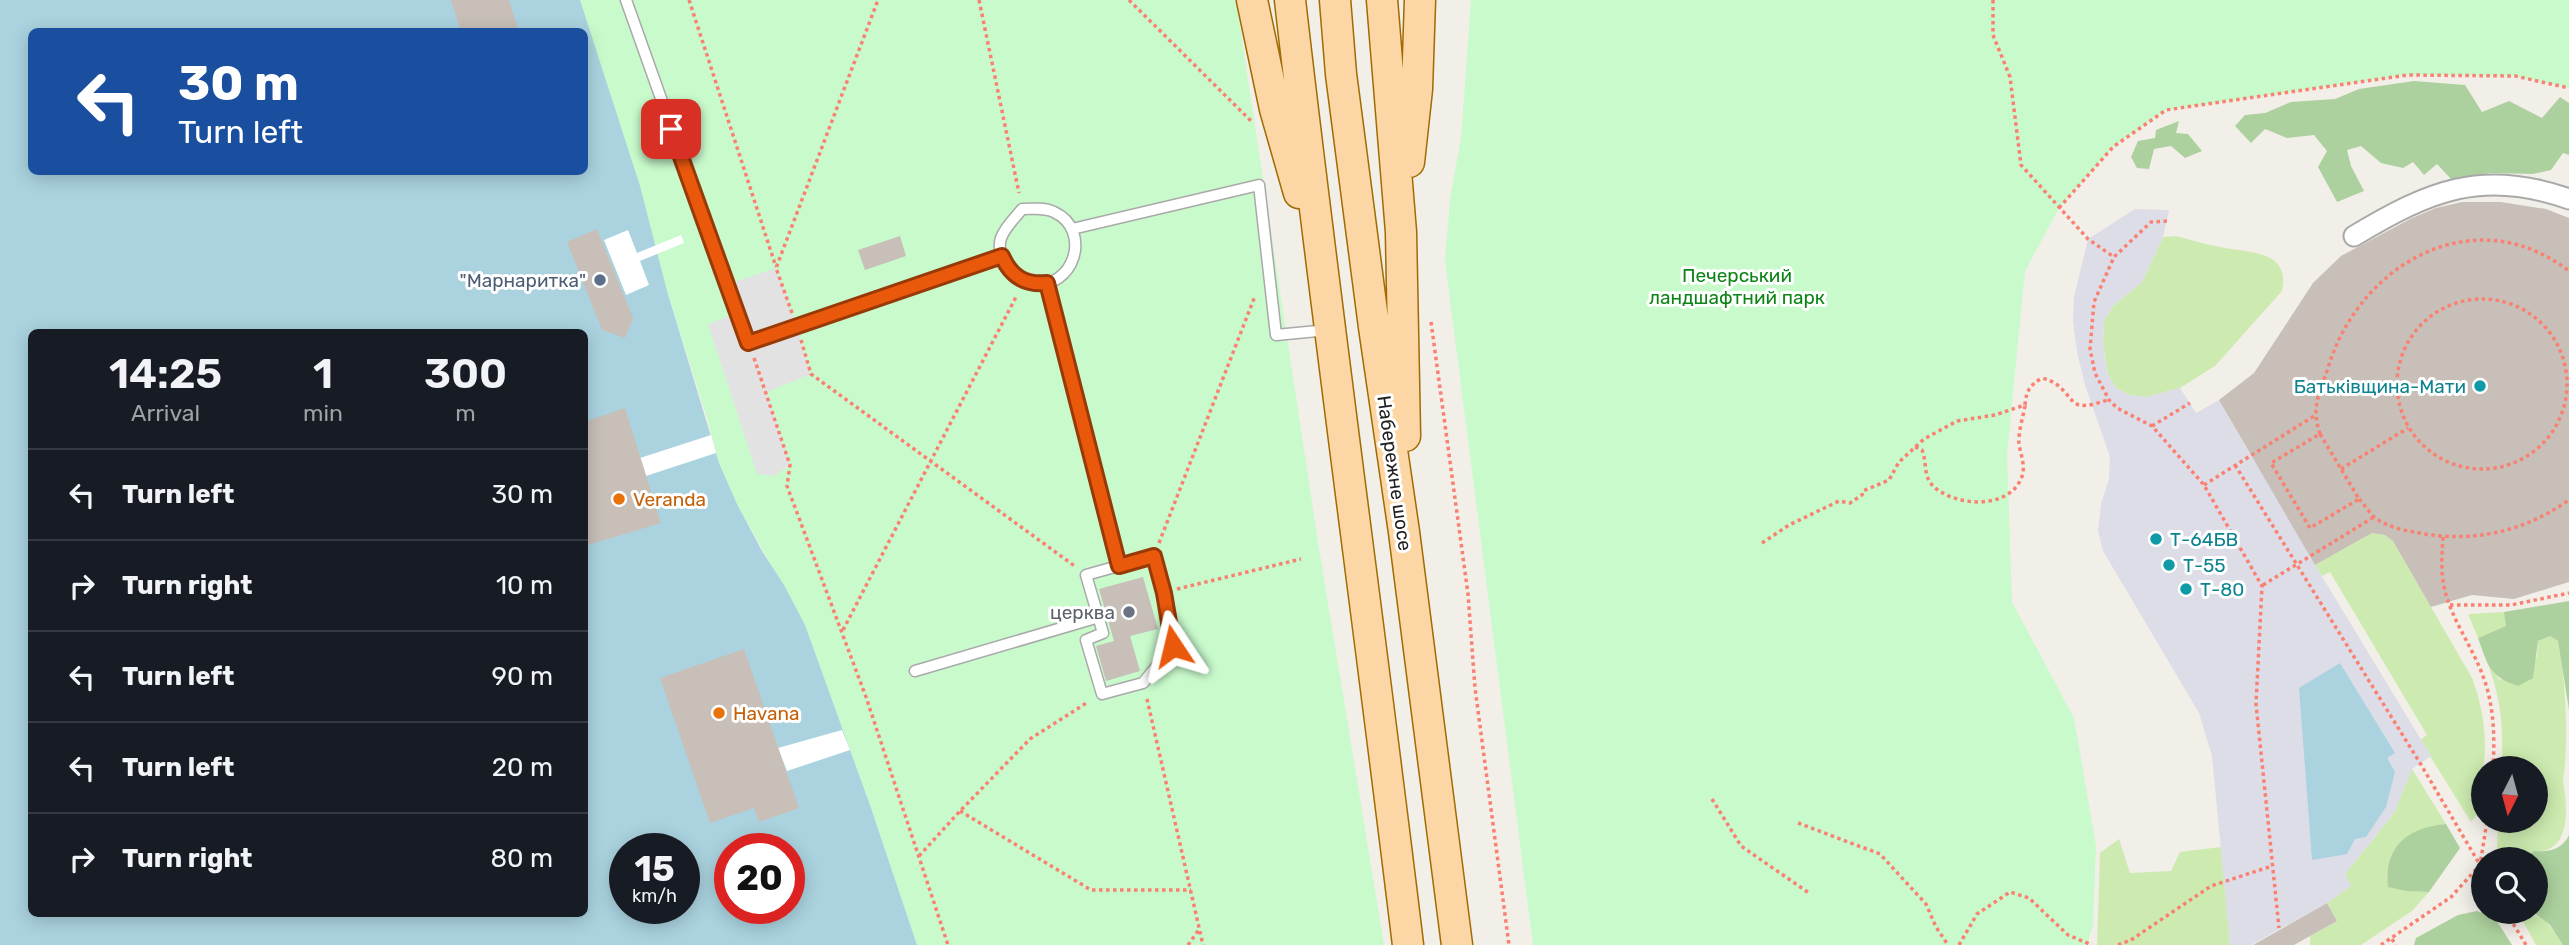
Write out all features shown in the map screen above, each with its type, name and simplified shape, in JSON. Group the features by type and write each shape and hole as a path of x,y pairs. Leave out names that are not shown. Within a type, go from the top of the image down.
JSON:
{"main road":[{"path":"1252,0 1275,109 1298,191 1327,318"},
{"path":"1290,0 1314,187 1327,318 1408,945"},
{"name":"Набережне шосе","path":"1335,0 1372,314 1404,532 1457,945"},
{"path":"1382,0 1401,232 1405,382 1404,532"},
{"path":"1401,232 1417,89 1420,0"}],"street":[{"path":"2354,236 2425,198 2451,189 2486,183 2545,191 2569,199"}],"lane":[{"path":"626,0 748,343 1002,256"},
{"path":"1072,229 1259,185 1276,335 1327,318"},
{"path":"1022,209 1054,212 1065,219 1072,229 1076,251 1073,262 1066,271 1047,283 1024,281 1006,267 1002,256 1000,244 1003,232 1009,221 1022,209"},
{"path":"1047,283 1119,566"},
{"path":"1154,556 1164,593 1173,646 1143,683 1102,694 1087,640 1103,633 1086,575 1119,566 1154,556"},
{"path":"915,671 1099,617"}],"path":[{"path":"689,0 811,374 1086,575"},
{"path":"776,268 878,0"},
{"path":"979,0 1022,209"},
{"path":"1129,0 1252,122"},
{"path":"1993,0 1993,35 2010,77 2021,165 2088,239 2114,257"},
{"path":"2059,208 2113,147 2166,110 2407,75 2515,76 2569,88"},
{"path":"2167,221 2151,222 2114,257 2094,302 2090,349 2095,373 2109,400 2117,408 2152,426 2204,485 2262,586 2256,704 2279,928"},
{"path":"2569,271 2533,249 2498,241 2465,239 2431,248 2403,265 2384,281 2347,321 2334,346 2314,416 2320,434 2359,499 2374,517 2400,530 2444,537 2478,537 2544,517 2569,500"},
{"path":"1154,556 1267,265"},
{"path":"842,632 1024,281"},
{"path":"2485,299 2506,303 2525,311 2544,325 2563,356 2567,378 2563,412 2558,426 2547,442 2511,465 2471,468 2455,464 2423,447 2408,428 2397,394 2399,361 2404,346 2416,329 2442,310 2485,299"},
{"path":"1430,321 1468,594 1475,688 1509,945"},
{"path":"748,343 790,465 787,486 866,697 948,945"},
{"path":"1915,447 1922,450 1926,459 1926,477 1934,487 1965,502 2003,498 2022,479 2024,459 2019,443 2026,394 2031,385 2042,378 2054,381 2081,405 2109,400"},
{"path":"2152,426 2190,402"},
{"path":"1762,543 1790,525 1839,501 1850,503 1862,495 1863,491 1889,480 1899,462 1924,439 1956,421 1995,415 2025,405"},
{"path":"2204,485 2314,416"},
{"path":"2341,469 2408,428"},
{"path":"2320,434 2271,463 2310,528 2359,499"},
{"path":"2235,465 2471,849"},
{"path":"2262,586 2374,517"},
{"path":"2444,537 2443,582 2449,605 2482,673 2491,706 2493,756"},
{"path":"1164,593 1301,559"},
{"path":"2449,605 2511,605 2569,593"},
{"path":"1143,683 1203,945"},
{"path":"919,857 1030,739 1102,694"},
{"path":"1712,799 1741,846 1809,893"},
{"path":"960,811 1091,890 1191,890"},
{"path":"1798,822 1880,854 1926,904 1948,945"},
{"path":"2118,945 2131,940 2211,886 2272,866"},
{"path":"2381,945 2451,897 2471,874"},
{"path":"1959,945 1977,914 2010,892 2029,898 2068,935 2092,945"},
{"path":"2514,924 2526,945"},
{"path":"1188,945 1200,928"},
{"path":"2392,939 2396,945"}],"green space":[{"path":"575,0 1236,0 1318,542 1384,945 917,945 805,625 737,504 719,463 588,41 588,28 584,28"},
{"name":"Печерський ландшафтний парк","path":"1471,0 2569,0 2569,88 2515,76 2407,75 2166,110 2113,147 2059,208 2025,271 2007,454 2012,602 2074,718 2096,846 2093,925 2087,945 1533,945 1445,261 1450,199 1461,138"},
{"path":"2414,81 2465,85 2482,112 2509,101 2542,118 2560,97 2569,103 2569,155 2563,153 2551,170 2533,174 2491,173 2451,179 2437,164 2424,175 2413,162 2403,168 2381,163 2361,146 2347,150 2351,166 2364,191 2337,202 2318,167 2327,151 2314,135 2287,138 2265,129 2251,143 2235,126 2245,115 2265,113 2291,102 2335,99 2359,89"},
{"path":"2179,121 2176,133 2188,134 2202,151 2185,158 2171,146 2154,149 2149,169 2137,168 2131,157 2138,141 2155,138 2156,130"},
{"path":"2176,236 2267,256 2281,268 2282,291 2215,366 2180,388 2146,397 2129,395 2116,388 2108,375 2103,344 2104,321 2113,306 2142,282 2163,237"},
{"path":"2372,533 2385,535 2393,541 2476,689 2484,724 2485,747 2484,756 2471,756 2471,822 2420,740 2427,735 2330,572 2322,576 2315,565"},
{"path":"2569,601 2569,710 2558,641 2550,636 2538,641 2533,678 2518,686 2501,678 2490,668 2478,638 2506,626 2504,612"},
{"path":"2504,612 2507,626 2478,638 2468,614"},
{"path":"2550,636 2558,641 2561,657 2566,731 2564,829 2560,839 2548,849 2497,847 2498,833 2548,833 2548,756 2502,756 2501,716 2489,667 2500,680 2537,657 2538,641"},
{"path":"2412,769 2446,824 2403,841 2391,856 2387,878 2406,891 2429,892 2412,911 2361,945 2310,945 2310,936 2337,921 2327,903 2351,886 2345,874 2394,813"},
{"path":"2446,824 2460,848 2429,892 2388,887 2390,860 2401,841 2421,829"},
{"path":"2569,835 2569,945 2563,945 2548,923 2548,850 2559,847"},
{"path":"2119,839 2130,873 2171,871 2180,852 2221,847 2230,945 2097,945 2100,853"},
{"path":"2471,912 2471,924 2499,924 2512,945 2414,945 2416,938 2458,915"},
{"path":"2525,924 2547,924 2563,945 2536,945"}],"shaded area":[{"path":"2135,209 2169,210 2163,237 2142,282 2113,306 2104,321 2103,344 2108,375 2116,388 2129,395 2146,397 2180,388 2196,413 2219,400 2254,461 2324,352 2431,607 2393,541 2385,535 2372,533 2362,514 2309,555 2431,756 2412,769 2394,813 2345,874 2351,886 2327,903 2251,945 2230,945 2212,756 2199,713 2103,551 2098,531 2101,504 2109,479 2110,457 2085,385 2073,321 2074,297 2088,239","holes":["2340,663 2387,758 2366,837 2355,839"]},
{"path":"776,268 811,374 767,392 790,465 774,476 757,474 708,324 737,313 726,285"}],"water":[{"path":"0,0 580,0 640,186 667,291 719,463 737,504 805,625 917,945 0,945"},
{"path":"2340,663 2395,753 2387,758 2395,772 2386,807 2366,837 2355,839 2347,854 2312,860 2299,688"}],"pier":[{"path":"628,230 637,253 681,235 684,243 640,261 649,285 626,295 604,240"},
{"path":"711,435 716,453 646,476 640,458"},
{"path":"842,730 850,750 787,771 778,748"}],"building":[{"path":"451,0 509,0 518,28 460,28"},
{"path":"2462,202 2501,202 2546,209 2569,218 2569,582 2514,599 2472,595 2431,607 2393,541 2385,535 2372,533 2315,565 2219,400 2254,373 2313,283 2341,256 2412,218 2436,208"},
{"name":"\"Марнаритка\"","path":"597,229 633,318 625,338 602,330 567,242"},
{"path":"900,236 906,256 865,270 858,250"},
{"name":"Veranda","path":"625,408 661,523 588,545 588,421"},
{"name":"церква","path":"1143,577 1158,629 1130,636 1140,671 1106,681 1096,646 1114,641 1099,589"},
{"name":"Havana","path":"744,649 799,808 759,822 754,808 710,823 660,678"},
{"path":"2327,903 2337,921 2294,945 2253,945"}],"place":[{"name":"\"Марнаритка\"","path":"600,280"},
{"name":"Батьківщина-Мати","path":"2480,386"},
{"name":"Veranda","path":"619,499"},
{"name":"Т-64БВ","path":"2156,539"},
{"name":"Т-55","path":"2169,565"},
{"name":"Т-80","path":"2186,589"},
{"name":"церква","path":"1129,612"},
{"name":"Havana","path":"719,713"}],"route":[{"path":"671,129 748,343 1002,256 1006,267 1024,281 1047,283 1119,566 1154,556 1164,593 1173,646"}]}
